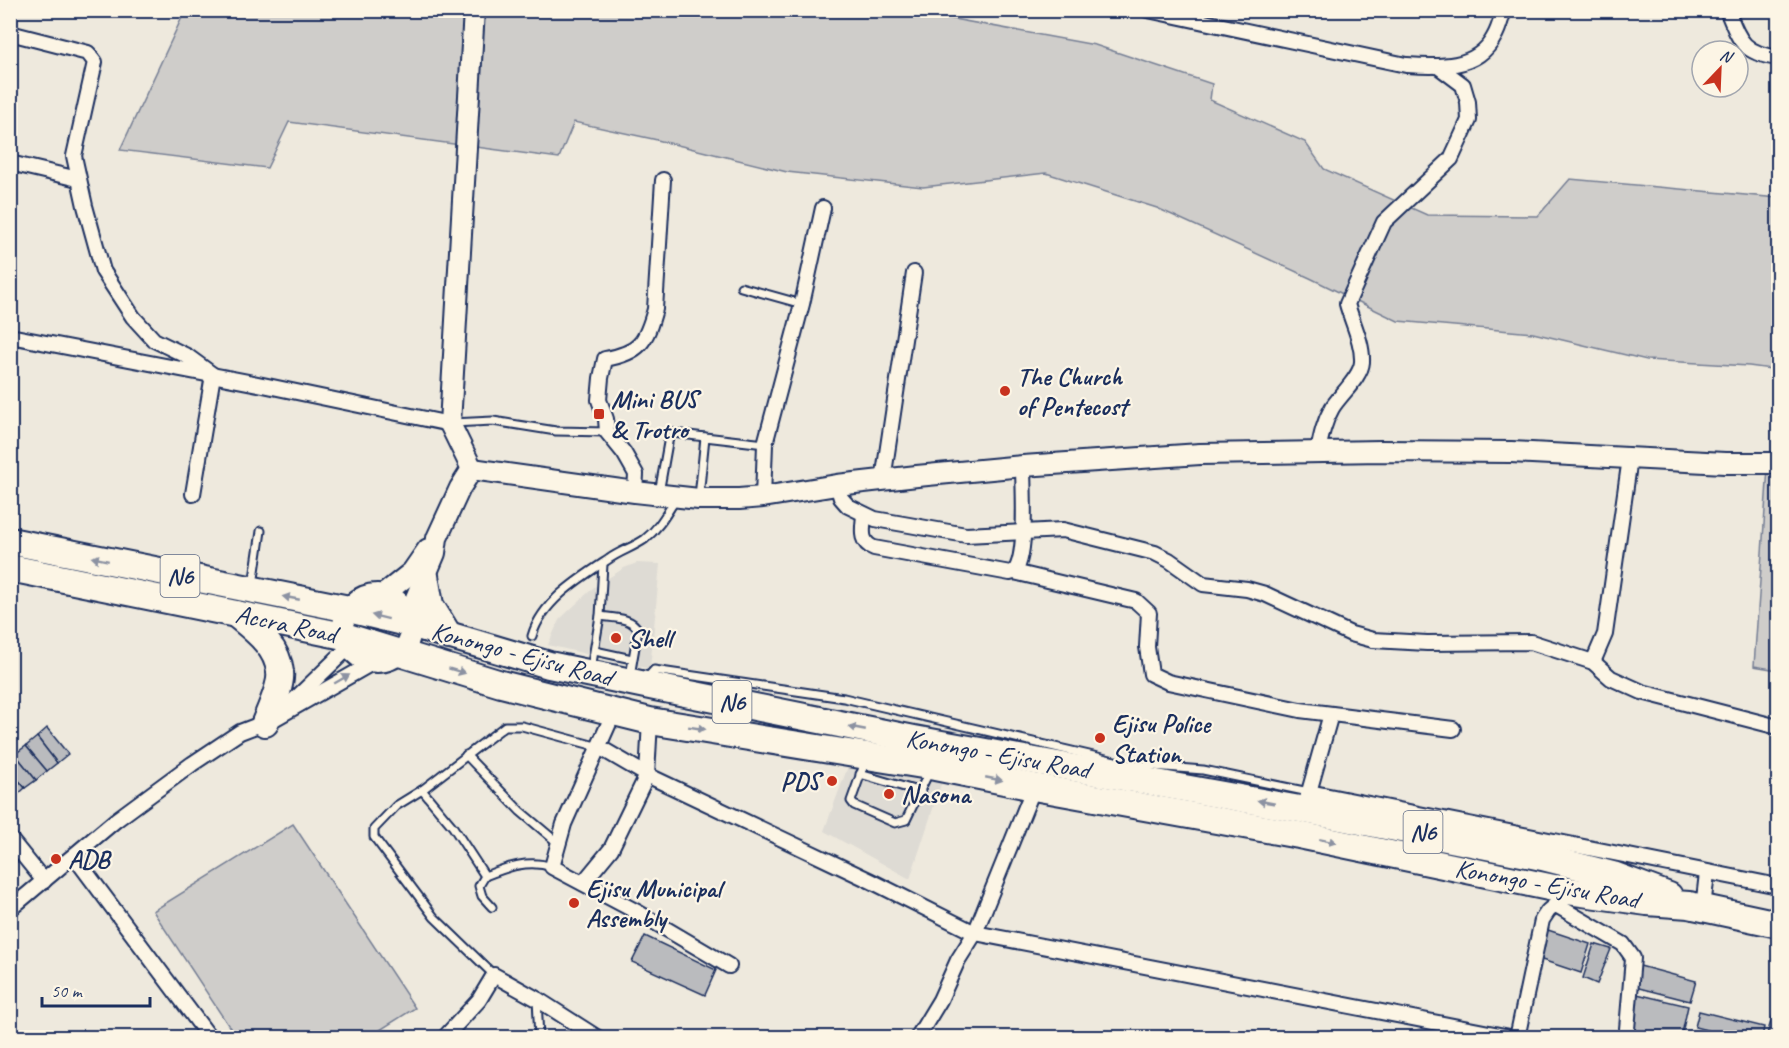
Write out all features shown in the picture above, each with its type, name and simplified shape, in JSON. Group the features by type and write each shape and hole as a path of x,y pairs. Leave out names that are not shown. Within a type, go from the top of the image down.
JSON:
{"highway":[{"name":"Konongo - Ejisu Road","path":"10,541 411,621 449,636 549,665 593,662 635,675 914,739 1307,801 1580,865 1642,884 1696,907"},
{"name":"Accra Road","path":"10,568 235,614 401,653 475,677 557,699"},
{"path":"425,576 430,605 449,636"},
{"path":"235,614 259,633 272,648 281,673 270,721"},
{"name":"Konongo - Ejisu Road","path":"557,699 650,721 864,765 931,767 1299,835 1562,898 1696,907 1779,924"}],"main road":[{"path":"472,470 450,424 474,10"},
{"path":"472,470 699,499 764,497 837,485 1023,466 1200,454 1511,452 1725,464 1779,463"},
{"path":"374,662 356,655 346,641 343,626 349,609 364,597 373,594 383,595 412,572 437,538 460,488 472,470"},
{"path":"411,621 425,576 435,554 437,538"},
{"name":"Konongo - Ejisu Road","path":"374,662 388,660 401,653 409,640 411,621 400,603 383,595"}],"street":[{"path":"1148,10 1406,65 1439,67 1464,62 1483,52 1495,37 1504,10"},
{"path":"1727,10 1738,36 1750,51 1762,56 1779,58"},
{"path":"10,33 88,53 95,62 74,156 103,271 133,316 154,340 187,356 213,375"},
{"path":"1318,452 1325,422 1332,407 1358,375 1362,364 1360,347 1347,304 1384,222 1452,159 1469,120 1468,102 1463,85 1439,67"},
{"path":"10,163 78,179"},
{"path":"635,492 636,474 608,432 599,400 605,359 627,355 640,344 649,330 655,309 663,180"},
{"path":"764,497 765,444 802,304 823,208"},
{"path":"883,480 914,273"},
{"path":"10,336 450,424"},
{"path":"193,494 213,375"},
{"path":"1593,662 1605,634 1630,458"},
{"path":"1014,572 1018,567 1023,532 1023,466"},
{"path":"837,485 841,498 848,506 875,519 966,535 1063,530 1139,548 1169,560 1203,584 1247,589 1265,594 1351,634 1373,640 1427,643 1531,642 1593,662 1611,678 1642,692 1779,727"},
{"path":"864,515 862,534 868,545 874,548 1014,572 1136,601 1149,613 1147,647 1151,674 1168,682 1331,714 1453,729"},
{"path":"270,721 346,641"},
{"path":"10,909 116,820 192,764 240,732 270,721 374,662"},
{"path":"614,712 564,824 552,867 729,966"},
{"path":"1331,714 1307,801 1779,886"},
{"path":"583,883 610,849 647,775 650,721"},
{"path":"599,747 647,775 975,933 1516,1038 1542,920 1562,898 1623,944 1633,958 1628,1038"},
{"path":"917,1038 940,1000 958,960 975,933 1034,787"},
{"path":"10,839 44,881"},
{"path":"74,856 210,1038"},
{"path":"1696,907 1707,873"},
{"path":"444,1038 479,1000 494,975 537,999 594,1037"}],"lane":[{"path":"741,287 802,304"},
{"path":"450,424 493,421 556,431 608,432"},
{"path":"532,636 535,626 556,598 603,564 645,540 663,522 668,495 669,436 673,433 765,444"},
{"path":"699,499 705,437"},
{"path":"252,591 261,531"},
{"path":"593,662 600,616 603,564"},
{"path":"600,616 630,621 638,630 635,675"},
{"path":"494,975 434,916 374,837 374,829 396,806 422,790 506,726 522,726 599,747"},
{"path":"466,755 520,811 558,843"},
{"path":"921,792 864,765 851,801 854,806 895,823 906,820 921,792 931,767"},
{"path":"422,790 453,826 485,876"},
{"path":"492,907 482,897 479,886 485,876 512,866 540,863 552,867"},
{"path":"537,999 539,1038"}],"shaded area":[{"path":"185,11 910,11 1095,45 1212,84 1210,100 1305,142 1324,169 1427,215 1538,216 1570,179 1778,198 1778,370 1647,360 1533,333 1398,321 1157,208 1046,173 923,187 787,172 574,122 559,158 289,122 267,168 120,150"},
{"path":"1778,467 1778,670 1754,666 1768,468"},
{"path":"637,563 660,564 650,669 548,645 559,620 593,588 624,568"},
{"path":"850,761 943,778 910,879 824,831"},
{"path":"293,824 415,1008 369,1037 236,1037 153,911"}],"building":[{"path":"47,728 68,754 57,763 37,737"},
{"path":"37,737 57,763 47,771 26,746"},
{"path":"26,746 47,771 36,780 15,754"},
{"path":"15,754 36,780 25,788 10,770 10,758"},
{"path":"10,770 25,788 15,797 10,792"},
{"path":"1545,929 1590,944 1581,973 1536,958"},
{"path":"645,936 716,970 705,995 632,962"},
{"path":"1594,944 1611,949 1597,984 1583,978"},
{"path":"1640,966 1696,981 1690,1001 1635,987"},
{"path":"1637,994 1688,1006 1681,1038 1666,1038 1629,1029"},
{"path":"1776,1006 1778,1007 1778,1038 1768,1038 1766,1037"},
{"path":"1699,1011 1764,1027 1762,1038 1738,1038 1695,1027"}],"place":[{"name":"The Church of Pentecost","path":"1005,391"},
{"name":"Mini BUS & Trotro","path":"599,414"},
{"name":"Shell","path":"616,638"},
{"name":"Ejisu Police Station","path":"1100,738"},
{"name":"PDS","path":"832,781"},
{"name":"Nasona","path":"889,794"},
{"name":"ADB","path":"56,859"},
{"name":"Ejisu Municipal Assembly","path":"574,903"}]}
